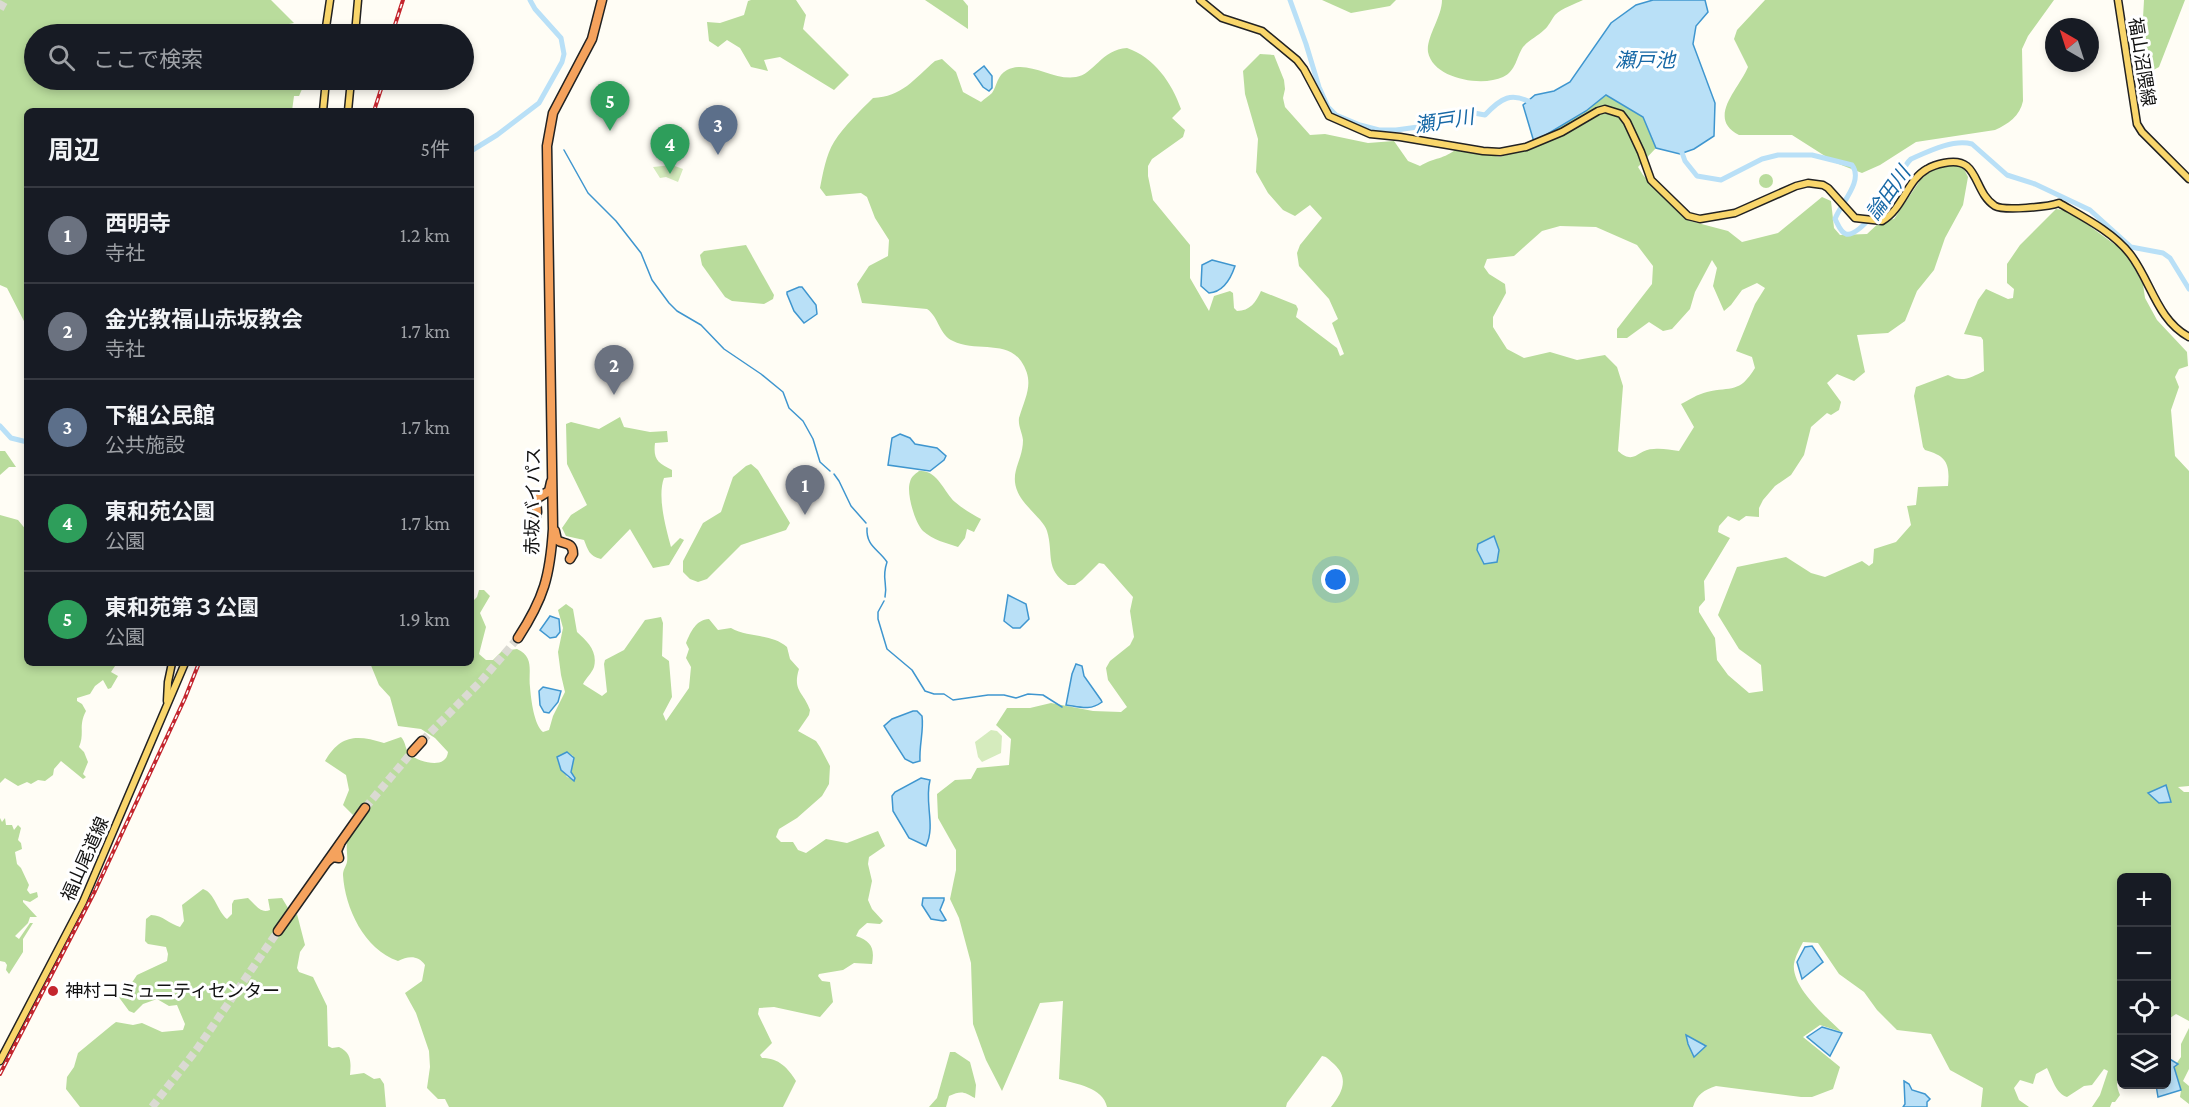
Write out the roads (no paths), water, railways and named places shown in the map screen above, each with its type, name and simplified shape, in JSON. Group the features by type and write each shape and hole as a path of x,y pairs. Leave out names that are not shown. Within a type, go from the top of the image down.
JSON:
{"highway":[{"name":"赤坂バイパス","path":"534,610 542,593 552,555 553,495 544,151 547,120 555,98 587,36 597,0"},
{"name":"赤坂バイパス","path":"546,184 547,146 553,113 592,39 602,0"},
{"name":"赤坂バイパス","path":"542,593 549,562 551,529 548,264"},
{"path":"532,537 537,512 536,499 549,491 551,482"},
{"path":"553,495 555,537 560,543"},
{"path":"539,496 549,500 551,529"},
{"path":"552,555 555,546 567,543 571,546 573,554 570,559"},
{"path":"412,752 422,741"},
{"path":"278,931 365,808"},
{"path":"327,861 333,857 339,858 338,848 358,816"}],"main road":[{"path":"326,24 330,0"},
{"path":"357,24 358,0"},
{"path":"1200,0 1222,18 1262,31 1297,60 1329,116 1370,134 1400,136 1500,152 1526,147 1562,132 1598,111 1614,111 1621,114 1631,129 1651,180 1688,216 1700,219 1735,213 1808,183 1823,184 1855,218 1882,221 1896,208 1918,175 1927,168 1955,160 1961,162 1972,171 1984,196 2000,208 2040,208 2059,203 2104,231 2130,254 2167,318 2189,337"},
{"name":"福山沼隈線","path":"2118,0 2137,124 2142,132 2189,179"},
{"path":"323,108 325,90"},
{"path":"348,108 350,90"},
{"path":"167,704 171,666"},
{"name":"福山尾道線","path":"0,1060 83,902 184,666"}],"water":[{"name":"瀬戸池","path":"1653,0 1705,0 1708,12 1696,26 1693,44 1715,103 1714,136 1694,149 1680,154 1656,148 1643,117 1606,95 1586,111 1534,142 1523,105 1535,95 1554,91 1570,82 1611,23 1636,5"},
{"path":"984,66 992,76 992,88 989,91 983,87 974,74"},
{"path":"1212,260 1235,266 1226,284 1209,293 1201,286 1202,265"},
{"path":"802,287 816,305 817,314 804,323 794,311 787,294"},
{"path":"900,434 910,438 915,444 937,448 946,456 944,460 930,471 888,465 892,438"},
{"path":"1494,536 1499,550 1497,562 1484,564 1477,550 1478,544"},
{"path":"1008,595 1026,604 1029,619 1020,628 1013,628 1004,621"},
{"path":"550,616 559,619 560,632 556,637 550,638 540,630"},
{"path":"1076,664 1082,666 1084,676 1101,700 1102,702 1098,705 1085,708 1066,705"},
{"path":"543,687 561,691 558,702 549,713 544,712 540,705 539,691"},
{"path":"917,711 922,716 922,722 920,761 913,763 905,759 884,726 892,719"},
{"path":"567,752 574,758 571,772 575,778 574,781 561,770 557,757"},
{"path":"921,778 930,780 928,797 930,830 926,846 909,838 893,811 892,796 895,792"},
{"path":"2166,785 2171,802 2159,803 2148,793"},
{"path":"923,898 944,898 940,910 946,920 931,919 922,905"},
{"path":"1812,946 1823,962 1802,979 1797,962 1805,947"},
{"path":"1822,1027 1842,1033 1830,1056 1807,1037"},
{"path":"1686,1035 1706,1046 1694,1057 1688,1044"},
{"path":"2171,1060 2178,1064 2174,1067 2181,1090 2158,1097 2157,1089 2171,1089"},
{"path":"1904,1081 1912,1090 1925,1094 1930,1099 1927,1107 1903,1107 1905,1104"}],"waterway":[{"path":"474,149 539,103 562,62 564,54 561,38 535,9 530,0"},
{"name":"瀬戸川","path":"1290,0 1319,87 1328,107 1336,115 1379,130 1396,130 1462,121 1474,113 1485,115 1496,104 1507,98 1519,98 1534,104"},
{"name":"論田川","path":"1680,147 1685,161 1697,176 1721,180 1762,159 1778,155 1812,155 1852,165 1855,171 1853,185 1835,219 1846,234 1858,229 1874,214 1893,189 1911,159 1949,144 1972,144 2007,175 2035,184 2090,210 2131,247 2163,253 2170,258 2189,289"},
{"path":"564,150 588,193 616,221 641,253 652,280 669,303 677,311 701,325 724,349 783,392 789,408 803,421 813,439 820,462 830,471"},
{"path":"0,426 11,438 24,441"},
{"path":"834,474 851,506 866,523"},
{"path":"867,528 868,539 887,562 885,597"},
{"path":"884,601 878,612 878,619 887,649 912,670 925,691 944,694 953,700 988,695 1016,698 1028,694 1043,695 1062,707"}],"tunnel":[{"path":"0,9 5,0"},
{"path":"422,741 481,681 518,638"},
{"path":"365,808 412,752"},
{"path":"152,1107 197,1049 278,931"}],"railway":[{"path":"395,24 403,0"},
{"path":"375,108 381,90"},
{"path":"0,1074 95,891 198,666"}],"place":[{"name":"東和苑第３公園","path":"610,131"},
{"name":"下組公民館","path":"718,155"},
{"name":"東和苑公園","path":"670,174"},
{"name":"金光教福山赤坂教会","path":"614,395"},
{"name":"西明寺","path":"805,515"},
{"name":"神村コミュ二ティセンター","path":"53,991"}]}
